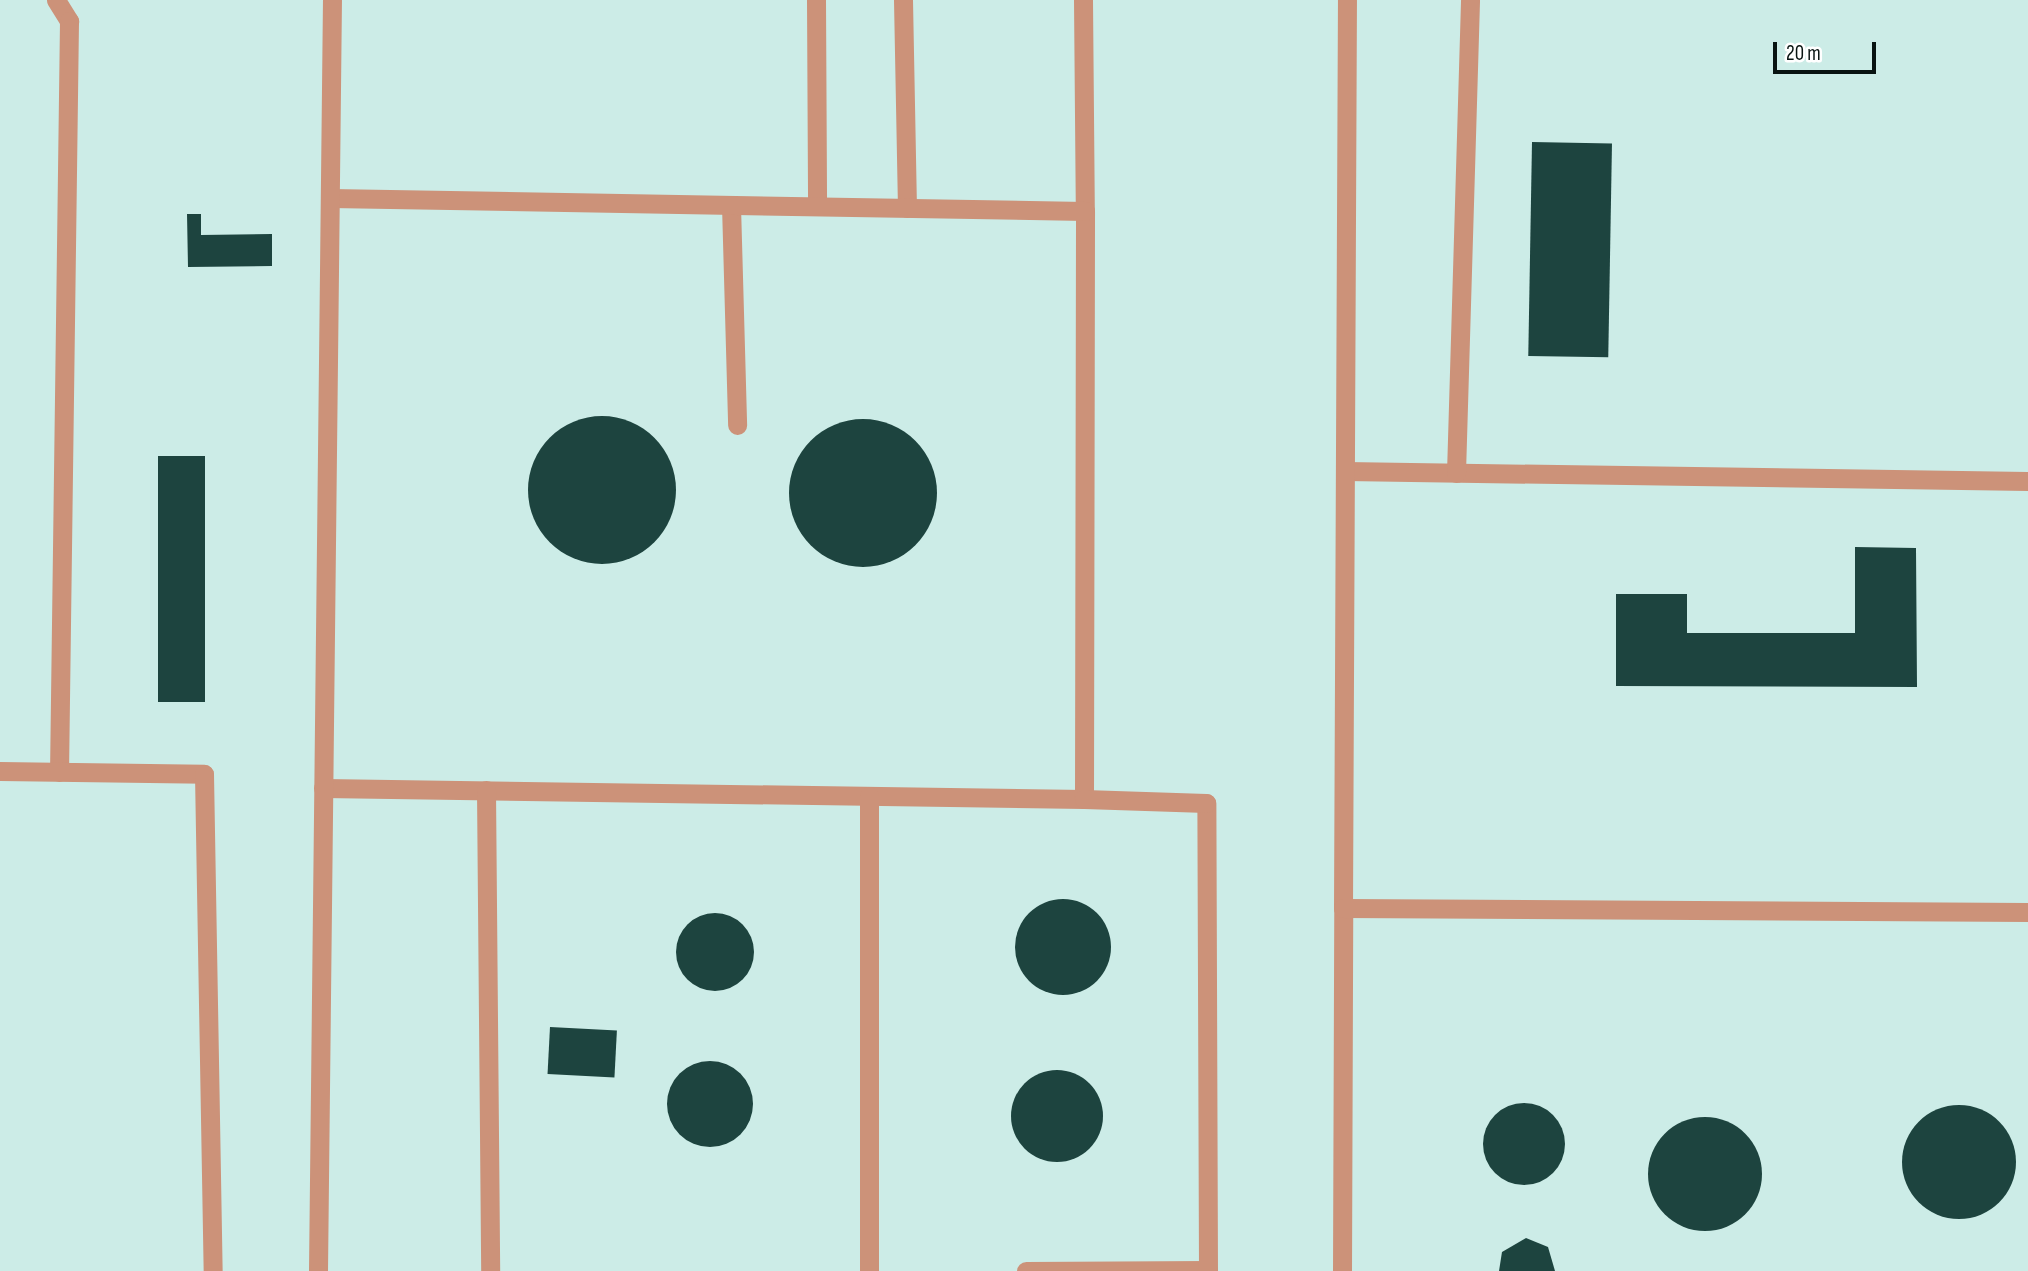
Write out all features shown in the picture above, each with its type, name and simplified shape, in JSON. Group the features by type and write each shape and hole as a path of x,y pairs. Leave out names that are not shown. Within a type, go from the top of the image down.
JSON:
{"lane":[{"path":"56,0 69,21 59,772"},
{"path":"318,1271 332,0"},
{"path":"816,0 817,206"},
{"path":"903,0 907,208"},
{"path":"1083,0 1084,799"},
{"path":"1342,1271 1347,0"},
{"path":"1456,473 1470,0"},
{"path":"330,198 1085,211"},
{"path":"731,205 737,425"},
{"path":"1345,471 2028,481"},
{"path":"0,771 204,774 212,1271"},
{"path":"323,788 1206,803 1208,1270 1026,1271"},
{"path":"486,790 491,1271"},
{"path":"869,796 869,1271"},
{"path":"1343,908 2028,912"}],"building":[{"path":"1532,142 1612,143 1608,357 1528,356"},
{"path":"187,214 201,214 201,235 272,234 272,266 188,267"},
{"path":"602,416 630,422 654,438 670,462 676,490 670,518 654,542 630,558 602,564 574,558 550,542 534,518 528,490 534,462 550,438 574,422"},
{"path":"863,419 891,425 915,441 931,465 937,493 931,521 915,545 891,561 863,567 835,561 811,545 795,521 789,493 795,465 811,441 835,425"},
{"path":"158,456 205,456 205,702 158,702"},
{"path":"1855,547 1916,548 1917,687 1616,686 1616,594 1687,594 1687,633 1855,633"},
{"path":"1063,899 1081,903 1097,913 1107,929 1111,947 1107,965 1097,981 1081,991 1063,995 1045,991 1029,981 1019,965 1015,947 1019,929 1029,913 1045,903"},
{"path":"715,913 730,916 743,924 751,937 754,952 751,967 743,980 730,988 715,991 700,988 687,980 679,967 676,952 679,937 687,924 700,916"},
{"path":"550,1027 617,1031 614,1077 548,1074"},
{"path":"710,1061 734,1068 746,1080 753,1104 746,1128 734,1140 710,1147 686,1140 674,1128 667,1104 674,1080 686,1068"},
{"path":"1057,1070 1075,1074 1089,1084 1099,1098 1103,1116 1099,1134 1089,1148 1075,1158 1057,1162 1039,1158 1025,1148 1015,1134 1011,1116 1015,1098 1025,1084 1039,1074"},
{"path":"1516,1103 1532,1103 1547,1110 1558,1121 1565,1136 1562,1160 1553,1173 1532,1185 1516,1185 1501,1178 1490,1167 1483,1152 1483,1136 1490,1121 1501,1110"},
{"path":"1959,1105 1981,1110 1999,1122 2011,1140 2016,1162 2011,1184 1999,1202 1981,1214 1959,1219 1937,1214 1919,1202 1907,1184 1902,1162 1907,1140 1919,1122 1937,1110"},
{"path":"1705,1117 1727,1122 1745,1134 1757,1152 1762,1174 1757,1196 1745,1214 1727,1226 1705,1231 1683,1226 1665,1214 1653,1196 1648,1174 1653,1152 1665,1134 1683,1122"},
{"path":"1526,1238 1548,1247 1555,1271 1499,1271 1502,1252"}]}
